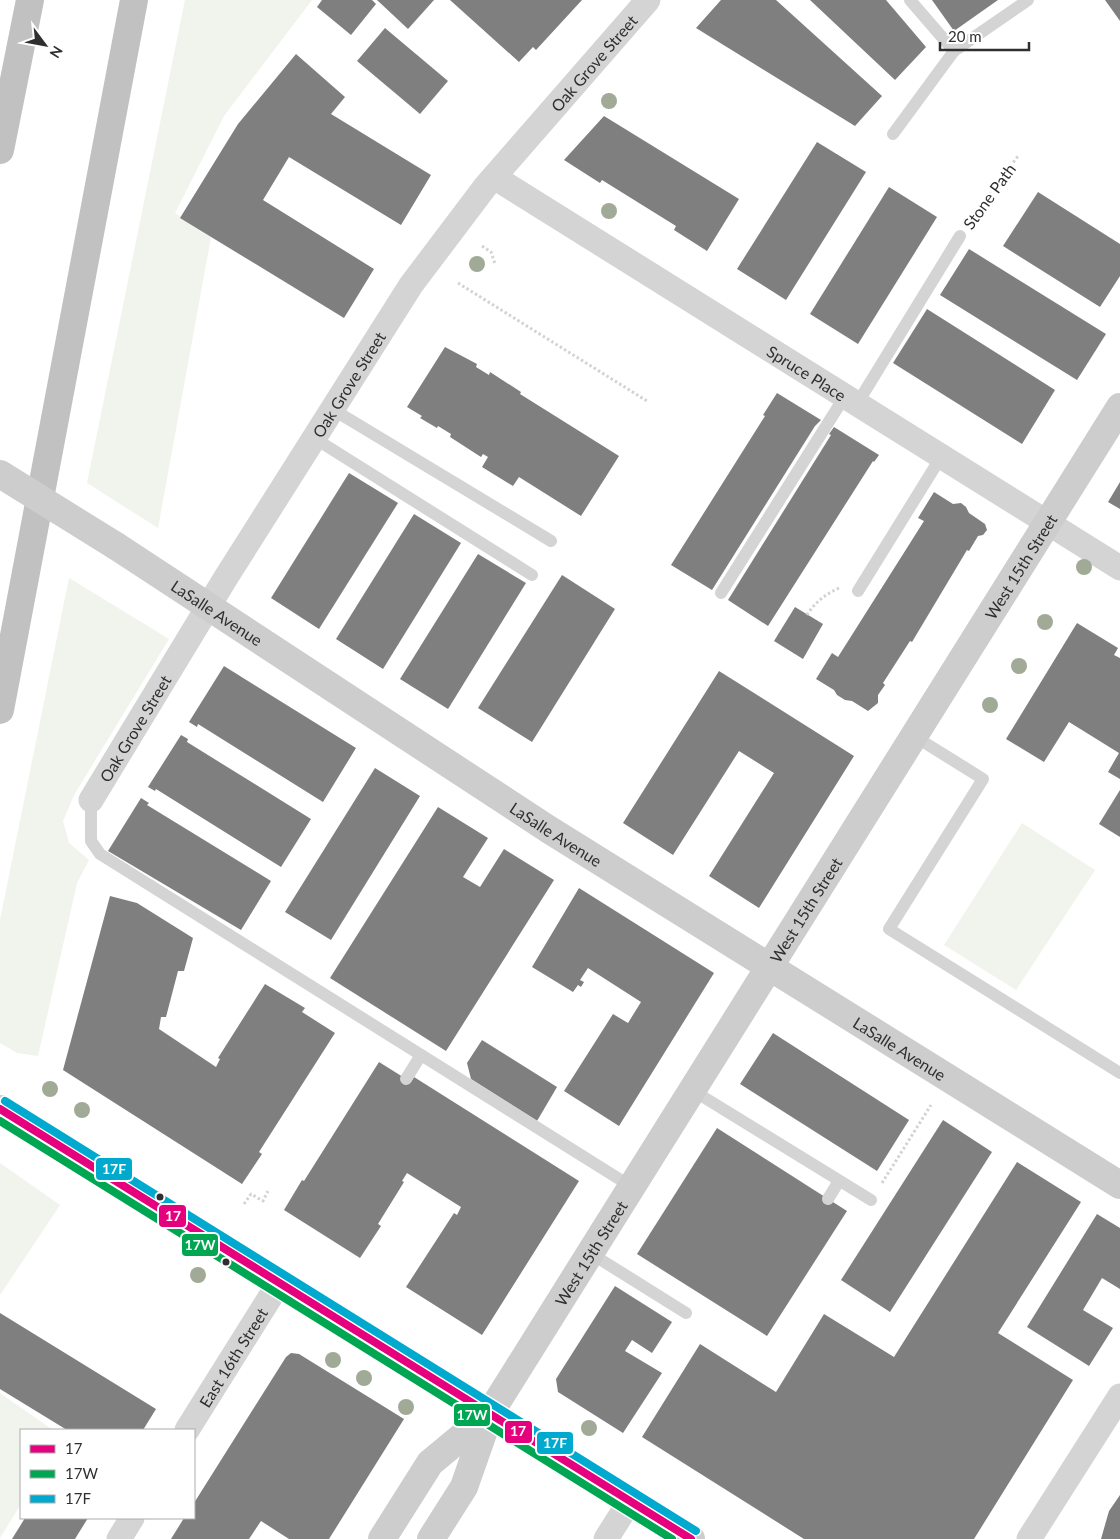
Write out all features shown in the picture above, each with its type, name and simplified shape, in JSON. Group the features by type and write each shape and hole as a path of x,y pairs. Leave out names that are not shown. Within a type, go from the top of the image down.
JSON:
{"highway":[{"path":"0,150 30,0"},
{"path":"0,710 134,0"}],"street":[{"name":"Oak Grove Street","path":"91,800 208,608 410,285 494,177 648,0"},
{"name":"Spruce Place","path":"494,177 1120,568"},
{"name":"West 15th Street","path":"490,1413 1120,407"},
{"name":"LaSalle Avenue","path":"0,474 116,546 548,829 1120,1185"},
{"path":"2,1110 691,1539"},
{"name":"East 16th Street","path":"188,1429 279,1283"},
{"path":"1029,1539 1120,1396"},
{"path":"382,1539 430,1463 490,1413"},
{"path":"431,1539 464,1487 490,1413"},
{"path":"606,1539 630,1501"},
{"path":"119,1539 131,1519"}],"lane":[{"path":"910,0 954,51"},
{"path":"893,134 954,51 1028,0"},
{"path":"721,593 960,236"},
{"path":"332,409 551,541"},
{"path":"314,438 532,575"},
{"path":"858,592 942,457"},
{"path":"914,736 983,779 889,929 1120,1073"},
{"path":"91,800 91,841 100,854 632,1187"},
{"path":"406,1079 421,1055"},
{"path":"692,1090 871,1200"},
{"path":"828,1199 839,1181"},
{"path":"590,1254 686,1313"}],"path":[{"name":"Stone Path","path":"960,236 1018,156"},
{"path":"482,246 491,252 495,264"},
{"path":"458,283 647,401"},
{"path":"808,615 813,606 827,594 843,586"},
{"path":"871,1200 930,1105"},
{"path":"244,1204 251,1194 263,1201 268,1191"}],"shaded area":[{"path":"185,0 312,0 224,116 175,213 211,237 158,528 87,483"},
{"path":"69,578 169,639 74,795 63,821 69,843 89,860 77,883 38,1056 17,1053 0,1043 0,920"},
{"path":"1022,823 1095,870 1016,990 944,945"},
{"path":"0,1163 60,1205 0,1295"},
{"path":"0,1393 52,1429 20,1429 20,1506 0,1538"}],"building":[{"path":"322,0 372,0 376,4 351,35 317,7"},
{"path":"377,0 434,0 408,29"},
{"path":"450,0 582,0 536,50 533,47 519,62"},
{"path":"721,0 776,0 882,96 855,126 696,28"},
{"path":"810,0 886,0 926,47 895,80"},
{"path":"932,0 998,0 954,31"},
{"path":"1105,0 1120,0 1120,21"},
{"path":"385,28 448,81 420,114 357,61"},
{"path":"296,54 345,97 331,114 431,175 401,225 289,157 263,200 374,269 344,318 180,218 238,124"},
{"path":"604,116 739,199 707,251 674,230 676,226 602,180 600,183 564,160"},
{"path":"817,142 866,172 786,300 737,269"},
{"path":"889,187 937,217 858,344 810,314"},
{"path":"1038,192 1120,244 1120,276 1100,307 1003,246"},
{"path":"969,249 1106,334 1077,380 940,295"},
{"path":"927,309 1055,390 1022,444 893,363"},
{"path":"445,347 477,364 476,367 489,375 490,372 521,392 520,394 619,456 581,516 519,477 513,486 482,467 488,457 483,454 481,457 450,437 451,434 420,418 422,416 407,407"},
{"path":"777,393 821,420 815,426 712,590 671,565 765,416 763,415"},
{"path":"834,427 879,455 873,461 768,626 728,600 831,435 829,434"},
{"path":"349,473 398,503 319,629 271,598"},
{"path":"1120,482 1120,509 1108,502"},
{"path":"934,492 953,504 961,503 969,513 985,524 987,530 983,535 978,536 969,551 967,550 912,642 910,641 883,683 885,685 878,695 878,703 868,711 852,701 845,700 837,695 834,690 816,679 832,653 838,657 924,521 918,518"},
{"path":"414,514 461,543 383,669 336,639"},
{"path":"478,554 526,583 448,709 400,679"},
{"path":"562,575 615,609 532,742 478,708"},
{"path":"795,607 823,624 803,659 774,641"},
{"path":"1077,623 1118,648 1114,655 1120,658 1120,779 1108,772 1119,753 1069,722 1044,762 1006,739"},
{"path":"224,666 356,748 323,802 198,724 197,727 189,722"},
{"path":"719,671 854,756 759,908 709,876 774,773 739,751 673,855 623,823"},
{"path":"181,735 188,739 187,742 311,819 281,867 156,789 155,791 148,787"},
{"path":"375,768 420,796 331,940 285,912"},
{"path":"1120,790 1120,837 1099,824"},
{"path":"141,798 149,803 147,805 271,881 241,930 108,851"},
{"path":"438,807 488,838 463,877 480,887 504,849 554,880 446,1051 330,978"},
{"path":"579,888 714,973 619,1126 564,1091 613,1014 628,1023 641,1002 588,968 580,980 584,982 581,987 578,985 573,992 532,967"},
{"path":"110,896 137,903 193,938 184,971 178,971 166,1017 161,1017 159,1029 216,1067 220,1059 218,1058 265,984 305,1008 302,1012 335,1033 259,1152 262,1154 242,1184 63,1070"},
{"path":"773,1033 909,1120 877,1171 740,1084"},
{"path":"482,1040 557,1087 537,1121 471,1079 467,1063"},
{"path":"379,1062 411,1082 414,1077 579,1181 482,1335 406,1287 454,1213 457,1215 461,1207 407,1173 402,1181 404,1182 378,1224 381,1226 360,1258 284,1210"},
{"path":"943,1120 992,1152 890,1312 841,1280"},
{"path":"717,1128 847,1211 767,1336 637,1254"},
{"path":"1017,1162 1081,1202 998,1333 1073,1380 974,1539 804,1539 642,1437 700,1344 776,1392 824,1314 894,1357"},
{"path":"1097,1214 1120,1228 1120,1289 1102,1278 1083,1310 1113,1328 1089,1366 1027,1327"},
{"path":"615,1286 672,1322 652,1353 632,1340 625,1351 662,1373 623,1433 558,1392 556,1379"},
{"path":"0,1313 156,1409 144,1429 65,1429 0,1389"},
{"path":"291,1353 299,1354 404,1419 329,1539 289,1539 261,1521 249,1539 171,1539 183,1519 195,1519 195,1501 286,1357"},
{"path":"1120,1495 1120,1539 1101,1539 1109,1511"},
{"path":"24,1519 87,1519 75,1539 12,1539"}],"transit line":[{"name":"17F","path":"5,1101 696,1531"},
{"name":"17","path":"0,1109 691,1539"},
{"name":"17W","path":"0,1121 672,1539"}]}
